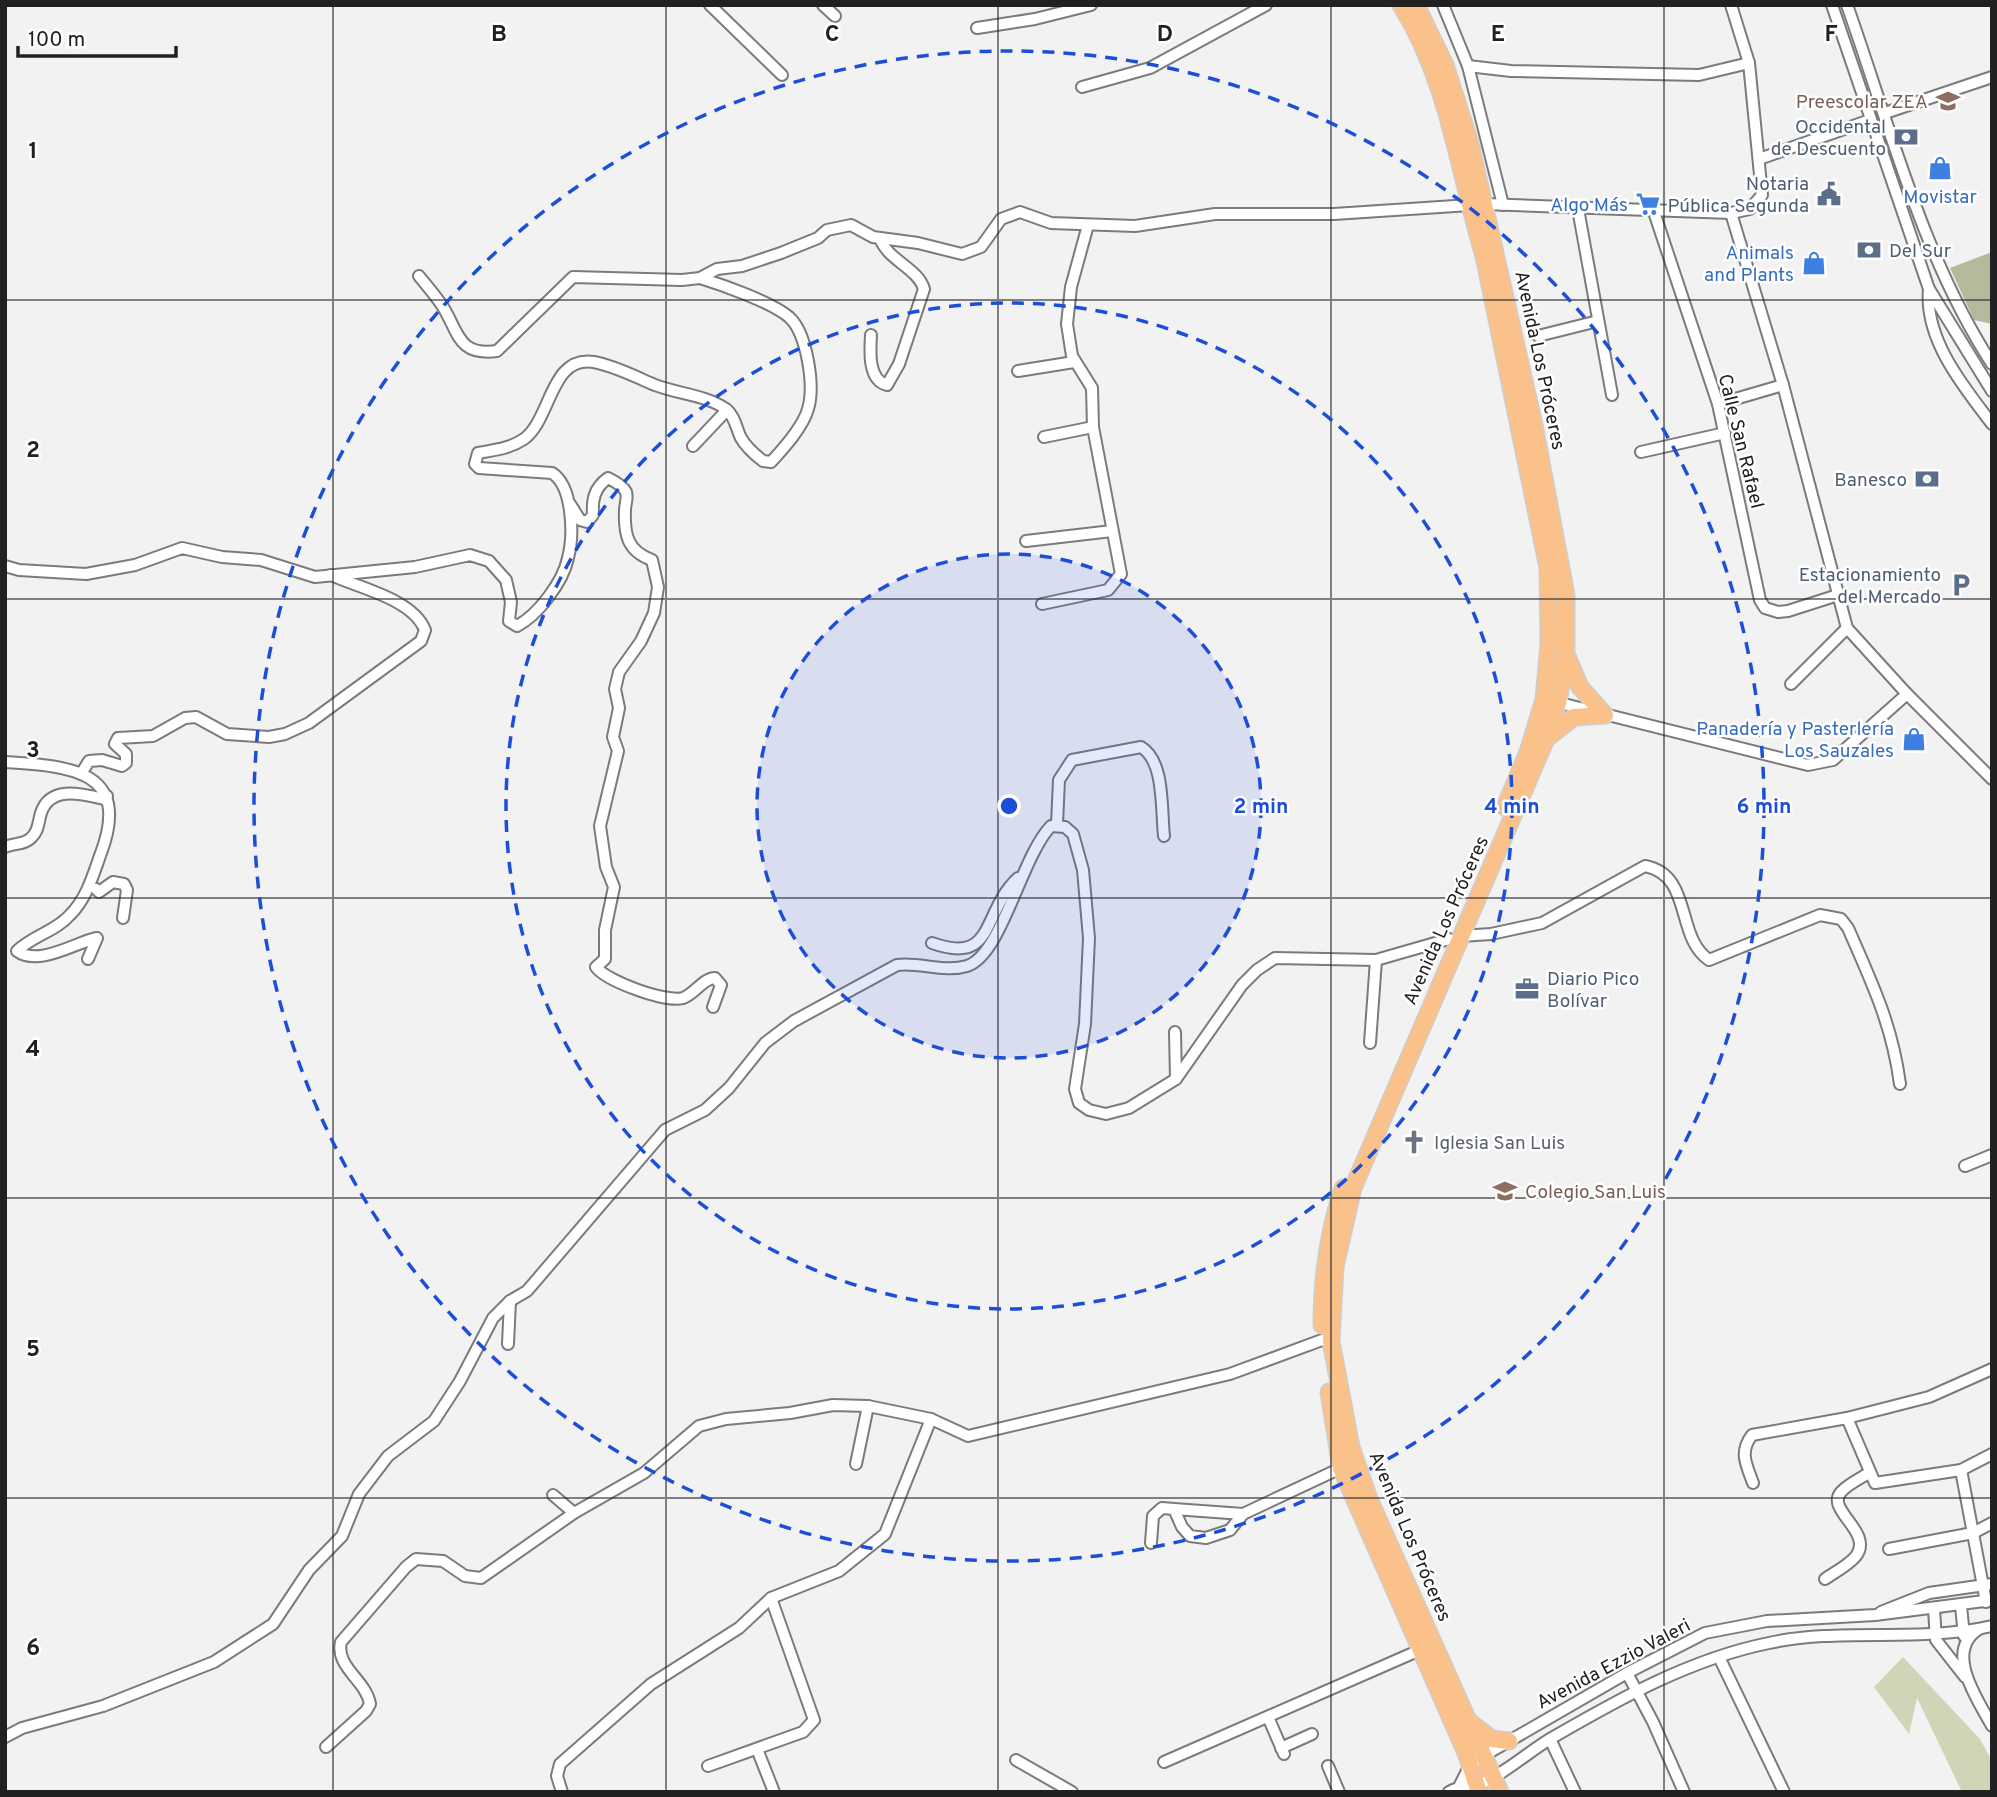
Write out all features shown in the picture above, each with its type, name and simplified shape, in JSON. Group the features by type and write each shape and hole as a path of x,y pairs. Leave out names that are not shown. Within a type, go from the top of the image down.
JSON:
{"highway":[{"name":"Avenida Los Próceres","path":"1401,5 1422,41 1447,106 1477,205 1484,256 1548,568 1551,701 1546,739 1384,1084 1339,1200 1324,1272 1322,1340 1341,1468 1470,1765 1472,1788"},
{"name":"Avenida Los Próceres","path":"1416,5 1445,65 1477,205 1534,425 1566,595 1566,650 1551,701 1353,1188 1335,1267 1331,1340 1338,1391 1355,1464 1500,1792"},
{"path":"1566,650 1580,687 1605,715"},
{"path":"1546,739 1574,717 1605,715"},
{"path":"1469,1721 1486,1736 1509,1741"}],"street":[{"path":"710,5 782,75"},
{"path":"823,5 835,16"},
{"path":"977,28 1035,19 1091,5"},
{"path":"1082,87 1150,68 1266,5"},
{"path":"1443,5 1468,66 1503,205"},
{"path":"419,276 442,305 461,342 482,353 497,351 573,277 682,280 700,278 717,270 742,266 781,253 840,226 858,227 869,235 962,254 981,247 1001,219 1008,214 1020,212 1051,223 1135,226 1215,214 1334,214 1477,205 1731,213 1750,209 1759,202 1762,195 1749,63 1732,8 1747,5"},
{"path":"1832,5 1929,289 1989,387 1969,394"},
{"path":"1846,5 1939,268 1968,326 1992,364"},
{"path":"1468,66 1511,71 1699,75 1749,63"},
{"path":"1885,113 1992,77"},
{"path":"1759,159 1870,120"},
{"path":"1578,209 1612,396"},
{"name":"Calle San Rafael","path":"1654,212 1718,404 1760,600 1765,608 1778,612 1838,595"},
{"path":"1731,213 1783,385 1847,628 1907,694 1992,779"},
{"path":"1042,604 1108,590 1114,586 1121,574 1093,427 1092,388 1074,362 1067,324 1070,286 1088,225"},
{"path":"871,335 874,375 879,382 887,385 899,364 924,289 919,279 896,261 880,237"},
{"path":"700,278 786,314 798,329 805,344 808,409 771,462 763,461 747,447 727,410 711,401 593,362 578,362 567,368 557,381 541,420 533,430 510,446 478,453 475,464 479,468 552,473 564,484 570,503 580,520 587,522 593,515 592,501 595,491 604,480 608,478 621,487 626,496 625,524 628,540 634,551 652,561 658,587 652,619 620,672 615,689 619,708 613,737 618,751 600,835 614,896 605,930 605,959 596,967 606,976 626,986 667,998 683,998 709,979 715,978 721,985 713,1007"},
{"path":"1929,289 1928,316 1955,373 1992,424"},
{"path":"1538,336 1598,321"},
{"path":"1018,371 1074,362"},
{"path":"1718,404 1783,385"},
{"path":"693,446 727,410"},
{"path":"1044,436 1093,427"},
{"path":"1641,452 1725,433"},
{"path":"5,566 19,570 86,574 135,565 182,548 222,557 261,561 315,577 415,567 470,555 480,557 506,580 511,602 509,621 517,626 542,603 568,558 570,503"},
{"path":"1026,541 1112,531"},
{"path":"81,774 89,761 102,760 122,766 126,763 126,754 115,744 118,738 153,736 185,718 196,718 227,734 269,737 285,734 309,723 421,641 425,630 415,615 384,597 331,575"},
{"path":"1791,684 1847,628"},
{"path":"1551,701 1808,765 1820,765 1833,760 1907,694"},
{"path":"1057,824 1059,780 1072,760 1141,747 1149,752 1156,769 1164,836"},
{"path":"5,762 70,769 81,774 107,796 112,811 111,822 81,901 71,915 18,951 26,954 62,952 97,938 88,959"},
{"path":"5,847 31,839 38,828 44,804 54,796 70,794 104,799 107,796"},
{"path":"1057,824 1073,834 1083,870 1089,938 1085,1024 1075,1089 1079,1103 1089,1110 1106,1114 1129,1108 1176,1079 1242,985 1257,970 1275,958 1376,960 1455,937 1490,934 1542,923 1645,866 1660,869 1671,878 1694,939 1709,960 1820,915 1832,915 1841,919 1886,1014 1895,1042 1900,1084"},
{"path":"5,1737 23,1728 103,1706 214,1662 274,1624 309,1570 342,1536 359,1494 388,1456 433,1421 460,1381 493,1318 510,1301 527,1291 664,1130 705,1110 729,1088 765,1043 794,1021 897,965 917,963 937,968 965,967 981,959 997,932 1042,835 1057,824"},
{"path":"93,874 96,894 113,882 124,884 127,890 123,918"},
{"path":"932,943 955,951 968,950 976,944 985,933 1005,890 1022,874"},
{"path":"1370,1043 1376,960"},
{"path":"1174,1031 1176,1079"},
{"path":"1965,1166 1992,1155"},
{"path":"508,1344 510,1301"},
{"path":"326,1747 366,1711 370,1704 361,1683 341,1658 341,1642 406,1567 416,1559 443,1561 465,1576 481,1578 574,1513 644,1473 699,1426 726,1419 790,1413 833,1405 868,1406 931,1419 968,1436 1230,1374 1322,1340"},
{"path":"1753,1483 1743,1458 1744,1446 1752,1435 1847,1418 1929,1397 1992,1369"},
{"path":"856,1464 868,1406"},
{"path":"1847,1418 1869,1473 1875,1483 1881,1485 1961,1470 1992,1454"},
{"path":"562,1792 557,1776 560,1764 652,1684 739,1628 771,1598 839,1571 885,1534 931,1419"},
{"path":"1174,1509 1182,1527 1190,1536 1206,1538 1230,1530 1243,1514 1341,1468"},
{"path":"1961,1470 1989,1601"},
{"path":"1825,1579 1855,1558 1861,1548 1860,1539 1839,1506 1838,1498 1842,1492 1869,1473"},
{"path":"553,1495 574,1513"},
{"path":"1151,1543 1153,1516 1162,1508 1243,1514"},
{"path":"1889,1549 1973,1533 1992,1523"},
{"path":"1875,1615 1891,1606 1929,1593 1987,1585"},
{"path":"708,1766 803,1732 814,1720 771,1598"},
{"name":"Avenida Ezzio Valeri","path":"1470,1765 1627,1673 1705,1633 1767,1621 1875,1615 1989,1601"},
{"path":"1961,1605 1965,1646 1963,1661 1968,1681"},
{"path":"1934,1609 1936,1634 1941,1648 1968,1681 1992,1726"},
{"path":"1965,1646 1977,1630 1990,1626"},
{"name":"Avenida Ezzio Valeri","path":"1449,1792 1472,1788 1550,1739 1688,1666 1770,1642 1936,1634 1990,1626"},
{"path":"1164,1762 1420,1650"},
{"path":"1718,1657 1784,1792"},
{"path":"1627,1673 1653,1722 1684,1792"},
{"path":"1268,1717 1282,1751 1312,1734"},
{"path":"1550,1739 1576,1792"},
{"path":"757,1748 774,1792"},
{"path":"1016,1760 1072,1792"},
{"path":"1328,1766 1339,1792"}],"green space":[{"path":"1992,252 1992,324 1974,320 1950,268"},
{"path":"1903,1657 1980,1739 1992,1761 1992,1792 1962,1792 1917,1698 1909,1734 1874,1687"}],"place":[{"name":"Preescolar ZEA","path":"1948,101"},
{"name":"Occidental de Descuento","path":"1906,137"},
{"name":"Movistar","path":"1940,168"},
{"name":"Notaria Pública Segunda","path":"1829,194"},
{"name":"Algo Más","path":"1648,204"},
{"name":"Del Sur","path":"1869,250"},
{"name":"Animals and Plants","path":"1814,263"},
{"name":"Banesco","path":"1927,479"},
{"name":"Estacionamiento del Mercado","path":"1961,585"},
{"name":"Panadería y Pasterlería Los Sauzales","path":"1914,739"},
{"name":"Diario Pico Bolívar","path":"1527,989"},
{"name":"Iglesia San Luis","path":"1414,1142"},
{"name":"Colegio San Luis","path":"1505,1191"}]}
